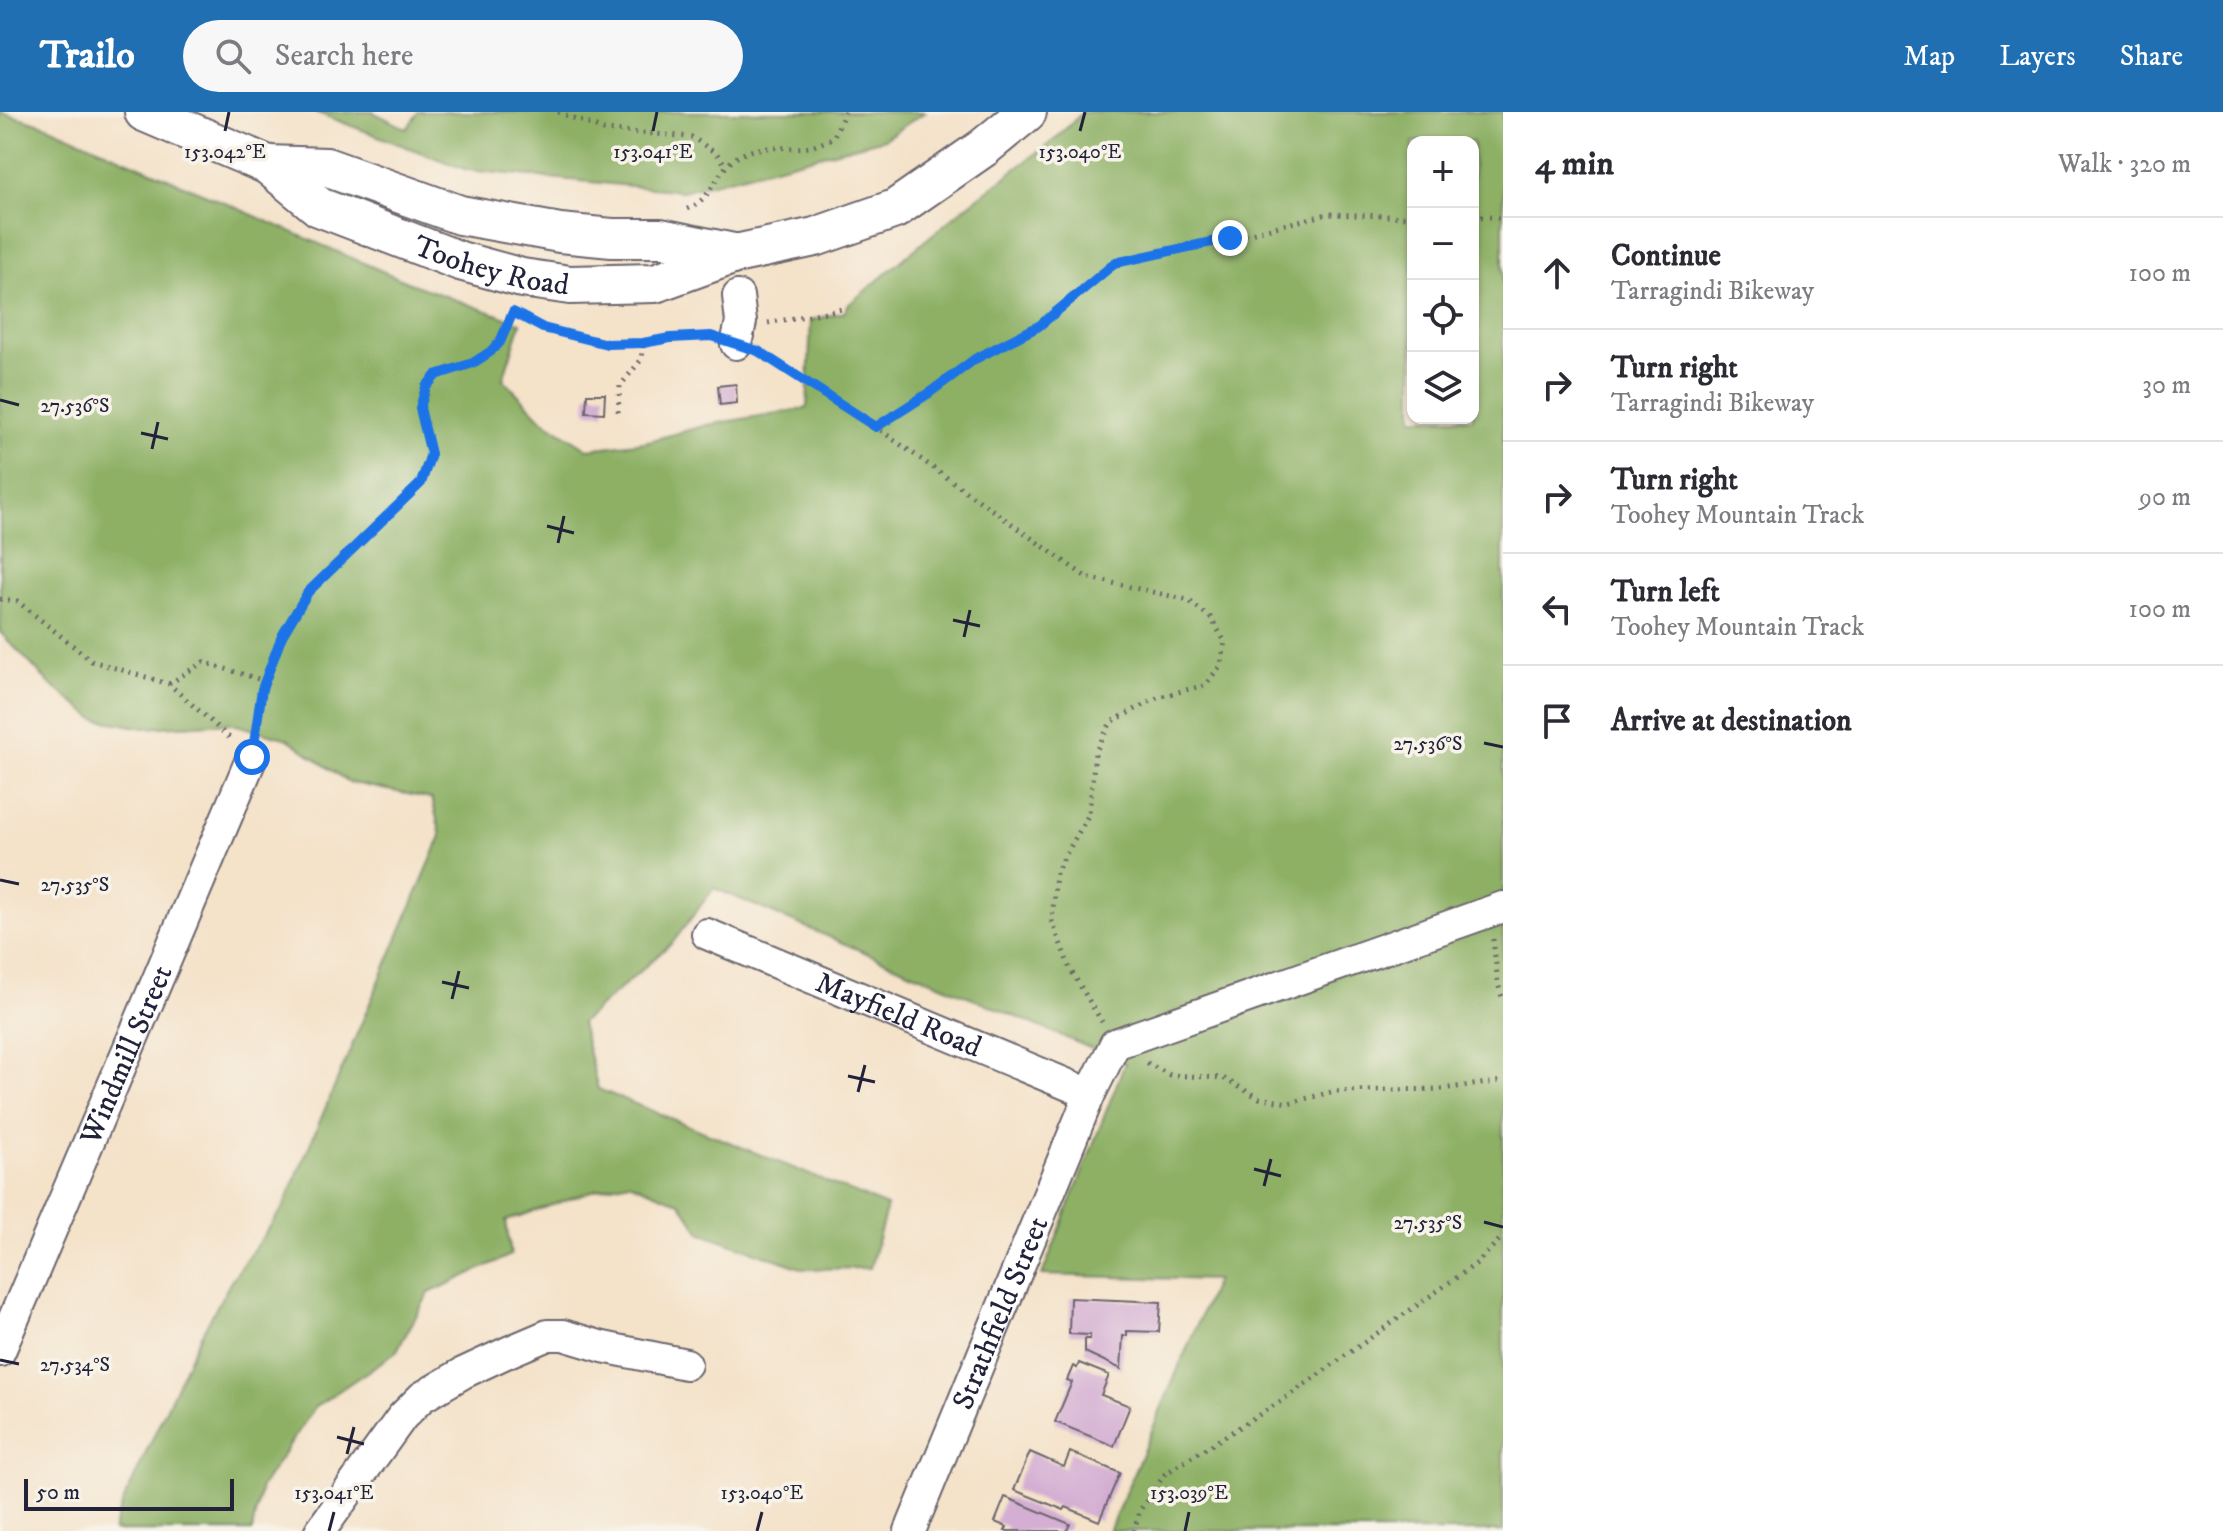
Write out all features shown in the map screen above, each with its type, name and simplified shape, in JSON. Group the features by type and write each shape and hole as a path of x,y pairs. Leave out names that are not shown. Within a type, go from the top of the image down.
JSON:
{"main road":[{"name":"Toohey Road","path":"144,112 268,165 319,207 460,261 522,278 570,285 655,283 735,254 815,237 895,209 983,148 1027,112"},
{"name":"Toohey Road","path":"268,165 326,167 460,215 560,233 612,238 661,238 735,254"}],"street":[{"path":"738,296 745,335"},
{"name":"Windmill Street","path":"0,1351 252,757"},
{"path":"1115,1044 1497,908"},
{"name":"Mayfield Road","path":"707,934 1095,1084"},
{"name":"Strathfield Street","path":"910,1531 1095,1084 1115,1044"},
{"path":"320,1531 402,1417 422,1397 508,1352 548,1335 563,1335 603,1347 686,1364"}],"path":[{"path":"558,112 604,130 692,137 717,154 725,164"},
{"path":"683,210 705,198 725,164 747,152 781,146 810,147 833,138 845,112"},
{"path":"876,427 975,359 1039,326 1115,263 1328,214 1407,217"},
{"path":"1479,217 1503,219"},
{"path":"252,757 262,689 282,636 308,592 421,483 431,454 420,408 426,387 436,375 473,363 490,352 500,342 516,300"},
{"path":"513,312 543,328 607,344 745,335 842,309"},
{"path":"745,335 758,351 876,427 1086,577 1188,600 1211,618 1225,642 1221,665 1205,685 1159,697 1111,722 1095,753 1089,814 1056,872 1052,921 1070,969 1115,1044"},
{"path":"618,412 620,386 641,360 643,343"},
{"path":"0,599 17,601 92,661 169,684 252,757"},
{"path":"169,684 203,662 265,681"},
{"path":"1497,908 1498,983 1503,1001"},
{"path":"1095,1084 1141,1060 1170,1075 1223,1078 1259,1098 1289,1103 1335,1091 1442,1089 1503,1081"},
{"path":"1134,1531 1140,1510 1165,1474 1281,1401 1451,1282 1477,1263 1503,1236"}],"green space":[{"path":"0,112 45,125 412,284 521,323 503,379 543,420 588,449 645,442 707,425 807,408 811,320 845,312 848,305 963,209 1054,140 1083,112 1503,112 1503,1531 1109,1531 1216,1280 1042,1275 1125,1063 714,888 673,942 581,1023 598,1089 887,1206 870,1268 804,1269 701,1233 680,1203 629,1182 595,1190 506,1221 511,1255 429,1293 396,1352 315,1407 261,1487 252,1531 113,1531 119,1511 196,1344 231,1281 283,1208 441,836 432,799 348,782 288,739 229,723 144,728 95,719 51,685 0,632"},
{"path":"315,112 373,112 407,129 418,112 925,112 884,139 682,191 467,170"}],"building":[{"path":"736,384 737,403 720,405 718,386"},
{"path":"587,394 605,394 604,413 586,412"},
{"path":"1070,1298 1161,1302 1159,1332 1127,1331 1127,1336 1123,1336 1121,1369 1085,1352 1085,1339 1090,1339 1090,1335 1069,1334"},
{"path":"1079,1363 1109,1375 1101,1395 1130,1406 1114,1446 1055,1422 1072,1382 1067,1380 1073,1366 1077,1368"},
{"path":"1030,1452 1064,1467 1070,1452 1120,1473 1099,1521 1014,1490"},
{"path":"1005,1497 1070,1524 1067,1531 1005,1531 1007,1527 995,1522"}],"route":[{"path":"252,757 262,689 282,636 308,592 421,483 431,454 420,408 426,387 436,375 473,363 490,352 500,342 513,312 543,328 607,344 711,336 758,351 876,427 975,359 1039,326 1115,263 1230,238"}]}
